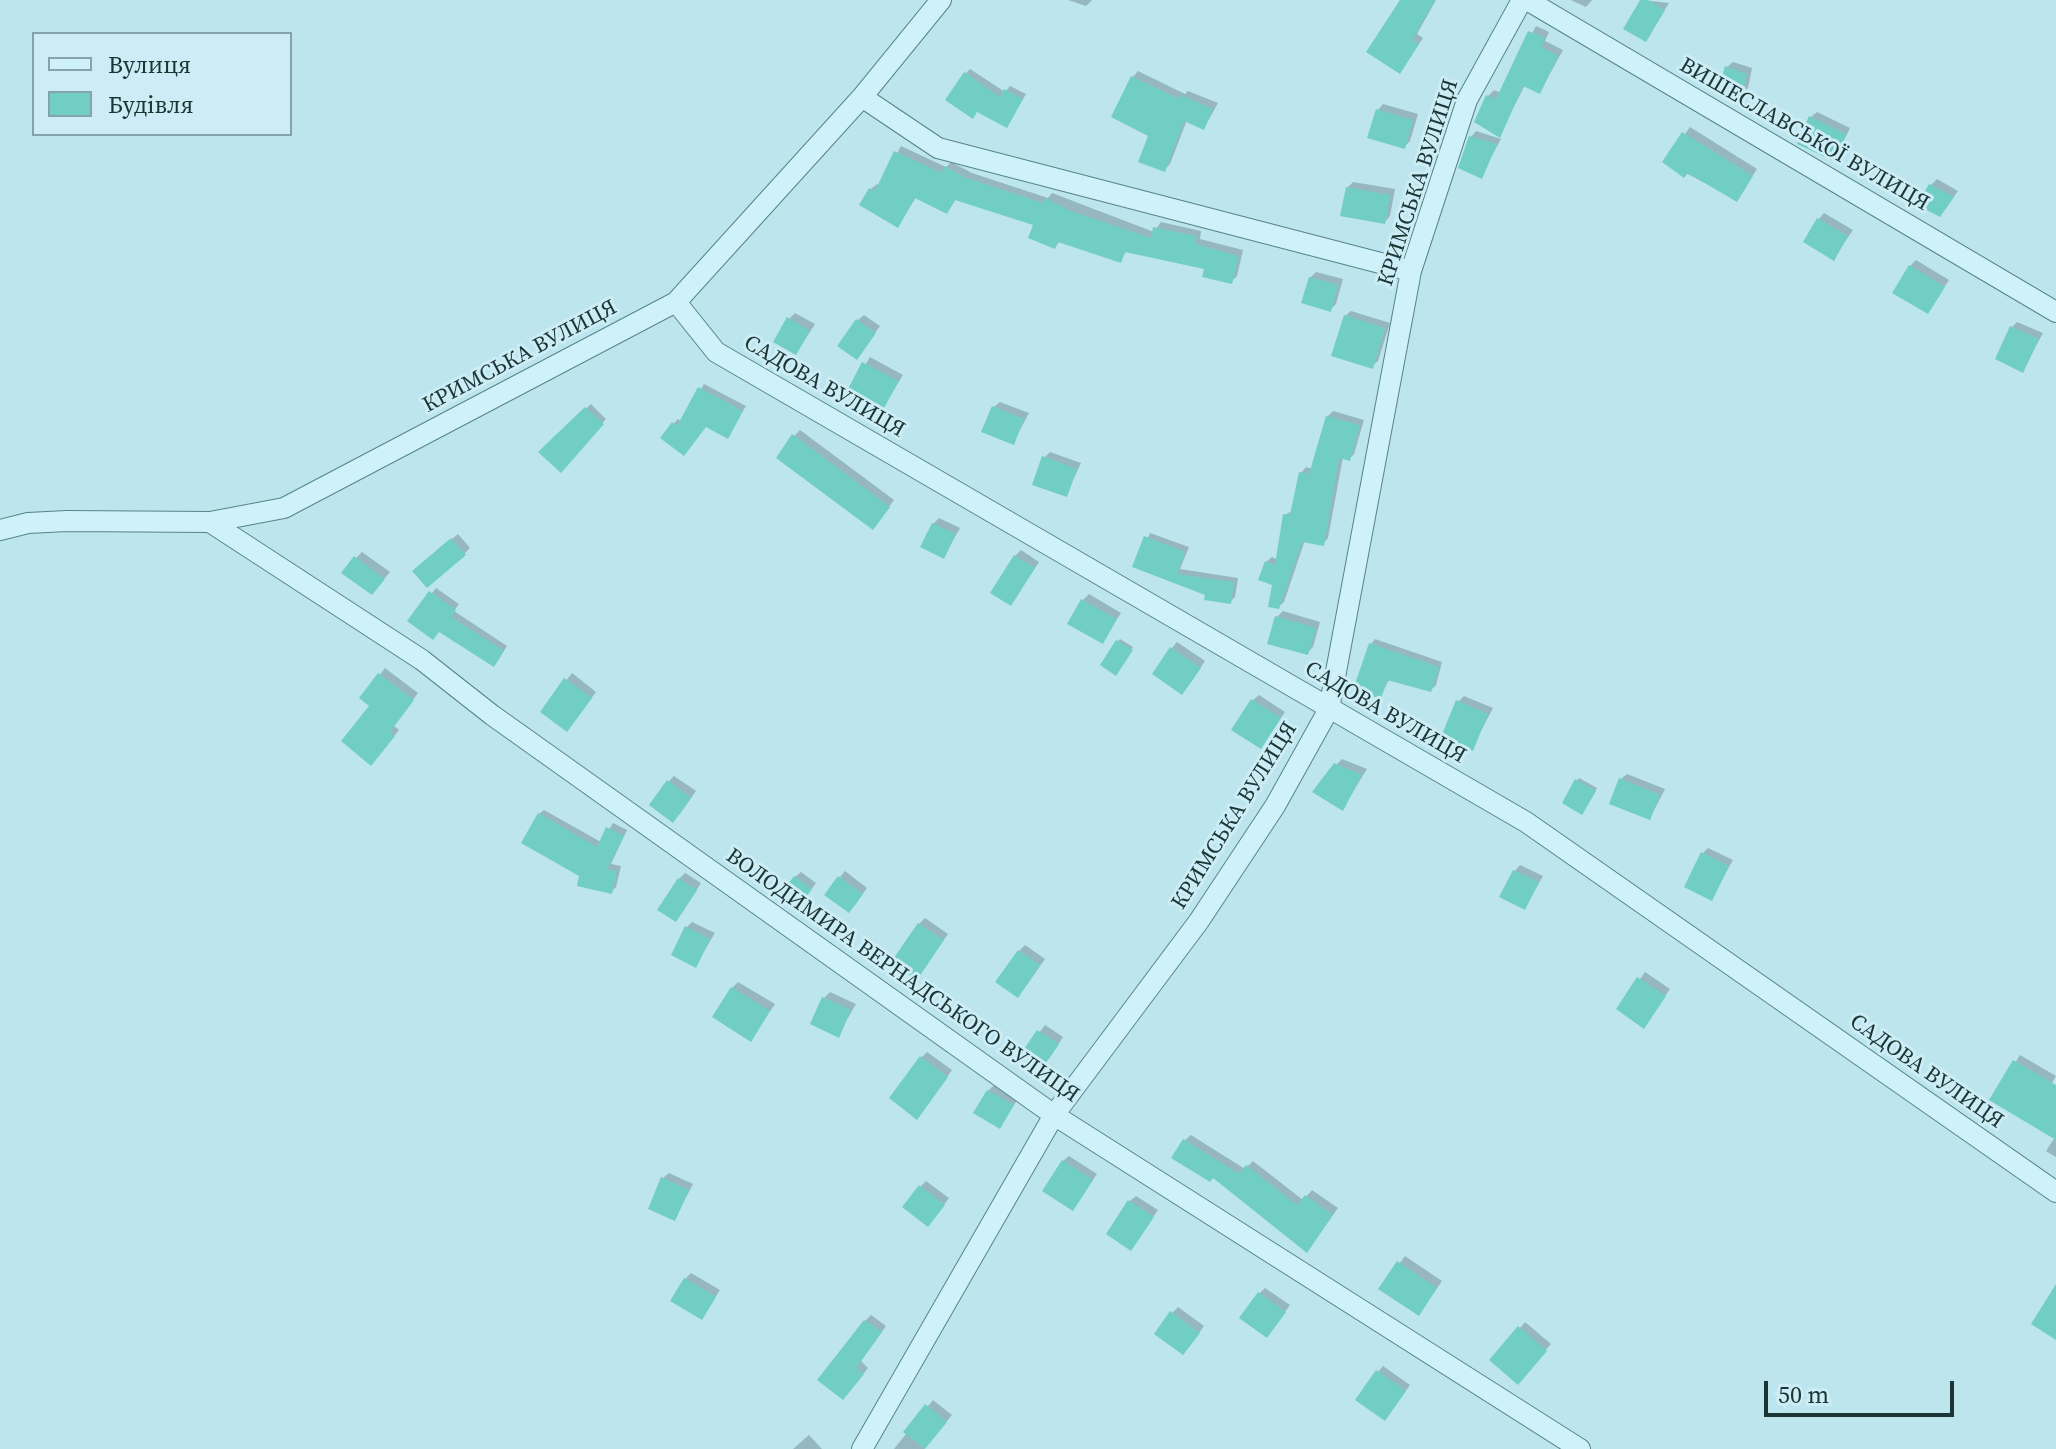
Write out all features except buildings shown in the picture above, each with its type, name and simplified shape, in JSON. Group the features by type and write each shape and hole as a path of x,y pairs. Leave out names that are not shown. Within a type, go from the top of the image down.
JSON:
{"street":[{"name":"КРИМСЬКА ВУЛИЦЯ","path":"0,530 67,521 210,522 284,508 676,302 862,97 941,0"},
{"name":"КРИМСЬКА ВУЛИЦЯ","path":"862,1449 1054,1115 1207,908 1275,806 1329,709 1411,271 1467,100 1525,0"},
{"name":"ВИШЕСЛАВСЬКОЇ ВУЛИЦЯ","path":"1525,0 2056,312"},
{"path":"862,97 938,148 1411,271"},
{"name":"САДОВА ВУЛИЦЯ","path":"676,302 716,352 1526,822 2056,1192"},
{"name":"ВОЛОДИМИРА ВЕРНАДСЬКОГО ВУЛИЦЯ","path":"210,522 422,660 504,724 1054,1115 1580,1449"}]}
